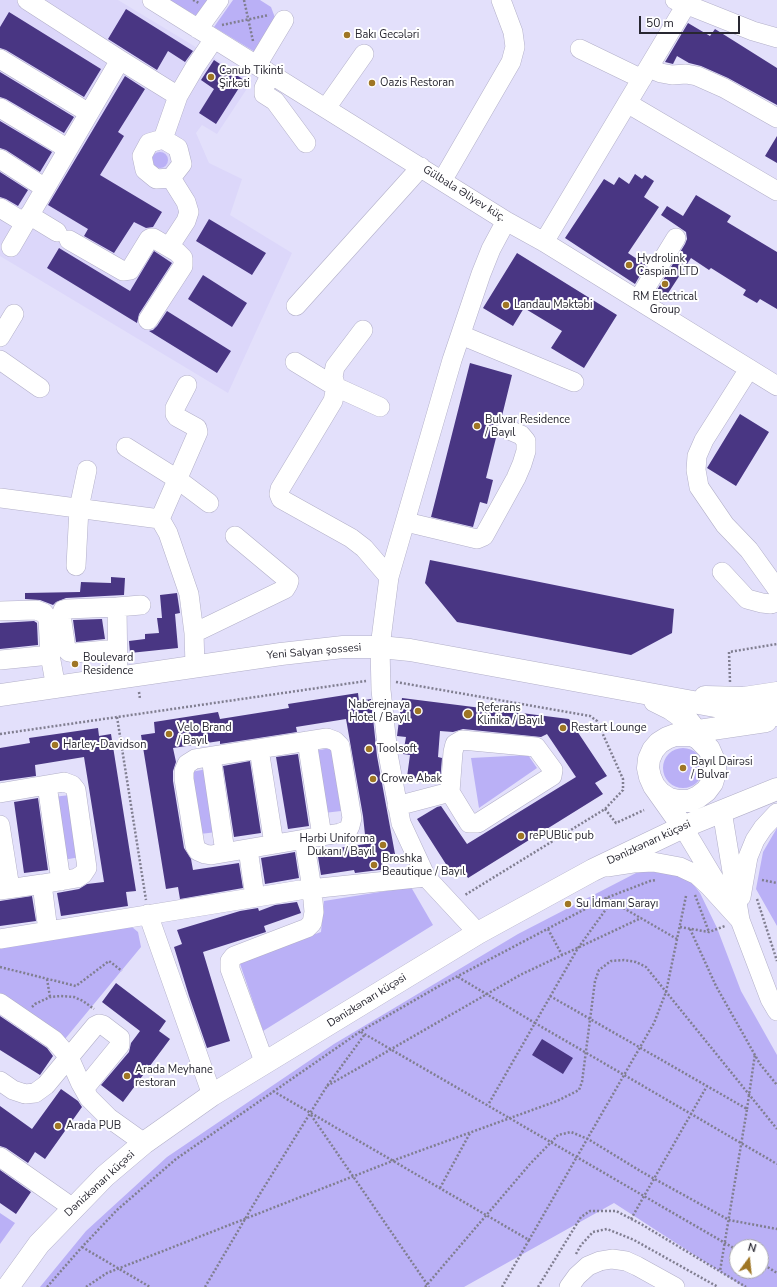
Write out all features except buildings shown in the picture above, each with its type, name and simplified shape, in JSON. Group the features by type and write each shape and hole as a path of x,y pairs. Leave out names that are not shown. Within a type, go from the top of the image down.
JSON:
{"main road":[{"name":"Yeni Salyan şossesi","path":"0,695 56,688 195,666 343,647 380,647 410,650 626,690"},
{"path":"626,690 712,698 744,698 777,693"},
{"path":"626,690 742,711 777,715"},
{"path":"626,690 656,701 671,709 689,722 707,748 715,773 712,783 706,791 689,801 669,799 660,794 654,786"},
{"path":"682,827 654,786 650,777 648,768 649,759 653,750 659,743 675,735 707,748 777,719"},
{"path":"707,748 722,811"},
{"name":"Dənizkənarı küçəsi","path":"8,1287 39,1244 105,1176 144,1143 212,1095 478,933 593,870 682,827 777,789"}],"street":[{"path":"27,0 178,96"},
{"name":"Gülbala Əliyev küç.","path":"152,0 506,221 544,242 777,386"},
{"path":"198,29 219,0"},
{"path":"442,181 511,62 515,47 513,32 501,0"},
{"path":"544,242 645,73 681,3 753,31 777,38"},
{"path":"284,20 264,69 264,94 275,101 306,144"},
{"path":"163,139 178,96 214,39"},
{"path":"580,49 645,73 672,75 686,74 697,76 724,88 777,118"},
{"path":"326,108 364,54"},
{"path":"0,59 89,113"},
{"path":"11,247 120,60"},
{"path":"627,103 777,191"},
{"path":"0,108 68,150"},
{"path":"163,139 178,148 182,164 171,178 156,179 145,170 142,156 149,144 163,139"},
{"path":"0,159 45,188"},
{"path":"296,306 420,167"},
{"path":"169,247 186,221 189,212 186,202 171,178"},
{"path":"0,208 63,236 123,271 130,270 149,239 153,238 177,252 183,258 183,266 148,320"},
{"path":"478,933 426,877 401,823 388,754 381,690 380,647 389,577 452,360 481,274 491,249 506,221"},
{"path":"638,300 676,238"},
{"path":"0,337 14,314"},
{"path":"363,330 335,368 333,377 336,387 333,401 280,489 279,494 281,500 351,538 364,548 389,577"},
{"path":"461,335 574,382"},
{"path":"0,360 40,388"},
{"path":"295,362 336,387 380,407"},
{"path":"749,368 704,440 697,456 696,470 699,486 725,525 775,582"},
{"path":"160,519 198,432 197,428 177,417 175,414 175,408 187,385"},
{"path":"406,522 477,539 484,536 516,478 526,451 526,440 520,435 507,429"},
{"path":"126,447 177,478 209,503"},
{"path":"76,566 79,508 87,470"},
{"path":"0,498 160,519"},
{"path":"160,519 168,533 189,594 194,633 195,666"},
{"path":"194,633 285,589 288,584 289,581 235,536"},
{"path":"722,572 747,599 772,604 777,602"},
{"path":"117,649 74,653 69,652 66,649 62,614 63,610 141,605"},
{"path":"117,607 118,678"},
{"path":"0,611 36,610 44,613 48,619 50,655 56,688"},
{"path":"0,660 50,655"},
{"path":"327,738 335,741 340,746 352,818 348,830 340,834 211,855 198,851 194,846 184,779 184,771 187,764 195,759 307,741 327,738"},
{"path":"462,740 536,747 553,770 552,776 478,823 469,823 450,792 453,752 455,744 462,740"},
{"path":"265,1064 230,969 230,961 234,956 307,928 312,923 314,912 312,889 313,838 307,741"},
{"path":"259,749 274,844"},
{"path":"211,757 225,852"},
{"path":"0,793 64,782 72,785 76,790 86,868 83,874 77,878 5,889 0,825"},
{"path":"47,785 61,881"},
{"path":"397,806 450,792"},
{"path":"722,811 740,920"},
{"path":"740,920 740,900 748,857 755,840 771,818 777,813"},
{"path":"682,827 740,920 775,1002"},
{"path":"248,849 255,897"},
{"path":"593,870 633,863 653,862 680,866 697,875 740,920"},
{"path":"0,940 255,897 312,889 426,877"},
{"path":"42,884 48,931"},
{"path":"148,914 212,1095"},
{"path":"0,1003 54,1040 64,1049 89,1098 109,1118 144,1143"},
{"path":"0,1081 13,1090 25,1094 36,1093 46,1085 95,1026 99,1024 103,1025 120,1038 120,1045 84,1089"},
{"path":"0,1157 73,1208"},
{"path":"570,1287 577,1276 588,1266 600,1261 612,1259 626,1261 675,1287"}],"path":[{"path":"244,0 248,19 264,69"},
{"path":"198,29 274,14 284,20"},
{"path":"730,683 729,652 777,644"},
{"path":"117,717 148,914"},
{"path":"605,809 616,823 644,810"},
{"path":"47,1287 82,1246 117,1210 176,1159 360,1031 458,976 606,898 650,881 661,879"},
{"path":"762,880 777,883"},
{"path":"694,894 709,932"},
{"path":"755,894 777,961"},
{"path":"502,1287 654,1023 666,992 686,896"},
{"path":"606,898 677,939"},
{"path":"488,1105 578,948 612,902"},
{"path":"327,1086 520,975 641,918"},
{"path":"680,927 709,932 740,920"},
{"path":"690,928 716,986 760,1064 777,1085"},
{"path":"548,929 562,955"},
{"path":"86,1287 107,1273 392,1161 557,1101 579,1090 582,1082 586,1053 594,981 599,970 611,961 624,960 636,962 646,967 777,1129"},
{"path":"0,967 76,986 109,961 122,971"},
{"path":"458,976 535,1024 777,1164"},
{"path":"47,979 50,997"},
{"path":"550,996 747,1109"},
{"path":"23,1019 35,1004 50,997 74,997 83,1001 97,1011"},
{"path":"360,1031 729,1245"},
{"path":"206,1287 245,1219 310,1113 327,1086 365,1034"},
{"path":"720,1271 742,1144 755,1054"},
{"path":"631,1219 707,1086"},
{"path":"273,1091 529,1240"},
{"path":"310,1113 427,1286 530,1164 558,1135 571,1132 580,1134 729,1220 777,1229"},
{"path":"440,1188 470,1133"},
{"path":"538,1287 581,1217 590,1211 616,1211 746,1287"},
{"path":"82,1246 150,1287"}],"shaded area":[{"path":"0,0 118,0 252,81 217,134 202,125 196,133 209,163 242,179 230,215 292,253 228,393 0,256"},
{"path":"169,0 213,0 200,18"},
{"path":"233,0 260,0 271,7 277,23 255,52 214,27"},
{"path":"160,152 167,157 168,160 163,167 160,168 153,163 152,160 157,153"},
{"path":"331,748 341,811 324,813 314,751"},
{"path":"683,748 691,750 697,754 701,760 703,768 701,776 697,782 691,786 683,788 675,786 669,782 665,776 663,768 665,760 669,754 675,750"},
{"path":"528,755 537,768 479,808 471,758"},
{"path":"207,769 217,832 200,834 191,772"},
{"path":"70,795 80,857 63,860 53,797"},
{"path":"777,828 777,926 756,889 763,852"},
{"path":"655,869 678,873 691,881 700,893 717,928 741,991 777,1055 777,1287 744,1287 732,1279 769,1279 769,1239 729,1239 729,1277 614,1203 464,1287 40,1287 86,1231 167,1157 334,1044 518,934 636,873"},
{"path":"411,887 433,925 263,1031 239,961 321,932 324,901"},
{"path":"132,927 138,932 141,947 65,1039 0,993 0,946"},
{"path":"0,1213 15,1223 0,1244"}],"place":[{"name":"Bakı Gecələri","path":"347,35"},
{"name":"Cənub Tikinti Şirkəti","path":"211,77"},
{"name":"Oazis Restoran","path":"372,83"},
{"name":"Hydrolink Caspian LTD","path":"629,265"},
{"name":"RM Electrical Group","path":"665,284"},
{"name":"Landau Məktəbi","path":"506,305"},
{"name":"Bulvar Residence / Bayıl","path":"477,426"},
{"name":"Boulevard Residence","path":"75,664"},
{"name":"Naberejnaya Hotel / Bayıl","path":"418,711"},
{"name":"Referans Klinika / Bayıl","path":"468,714"},
{"name":"Restart Lounge","path":"563,728"},
{"name":"Velo Brand / Bayıl","path":"169,734"},
{"name":"Harley-Davidson","path":"55,745"},
{"name":"Toolsoft","path":"369,749"},
{"name":"Bayıl Dairəsi / Bulvar","path":"683,768"},
{"name":"Crowe Abak","path":"373,779"},
{"name":"rePUBlic pub","path":"521,836"},
{"name":"Hərbi Uniforma Dukanı / Bayıl","path":"383,845"},
{"name":"Broshka Beautique / Bayıl","path":"374,865"},
{"name":"Su İdmanı Sarayı","path":"568,904"},
{"name":"Arada Meyhane restoran","path":"127,1076"},
{"name":"Arada PUB","path":"58,1126"}]}
